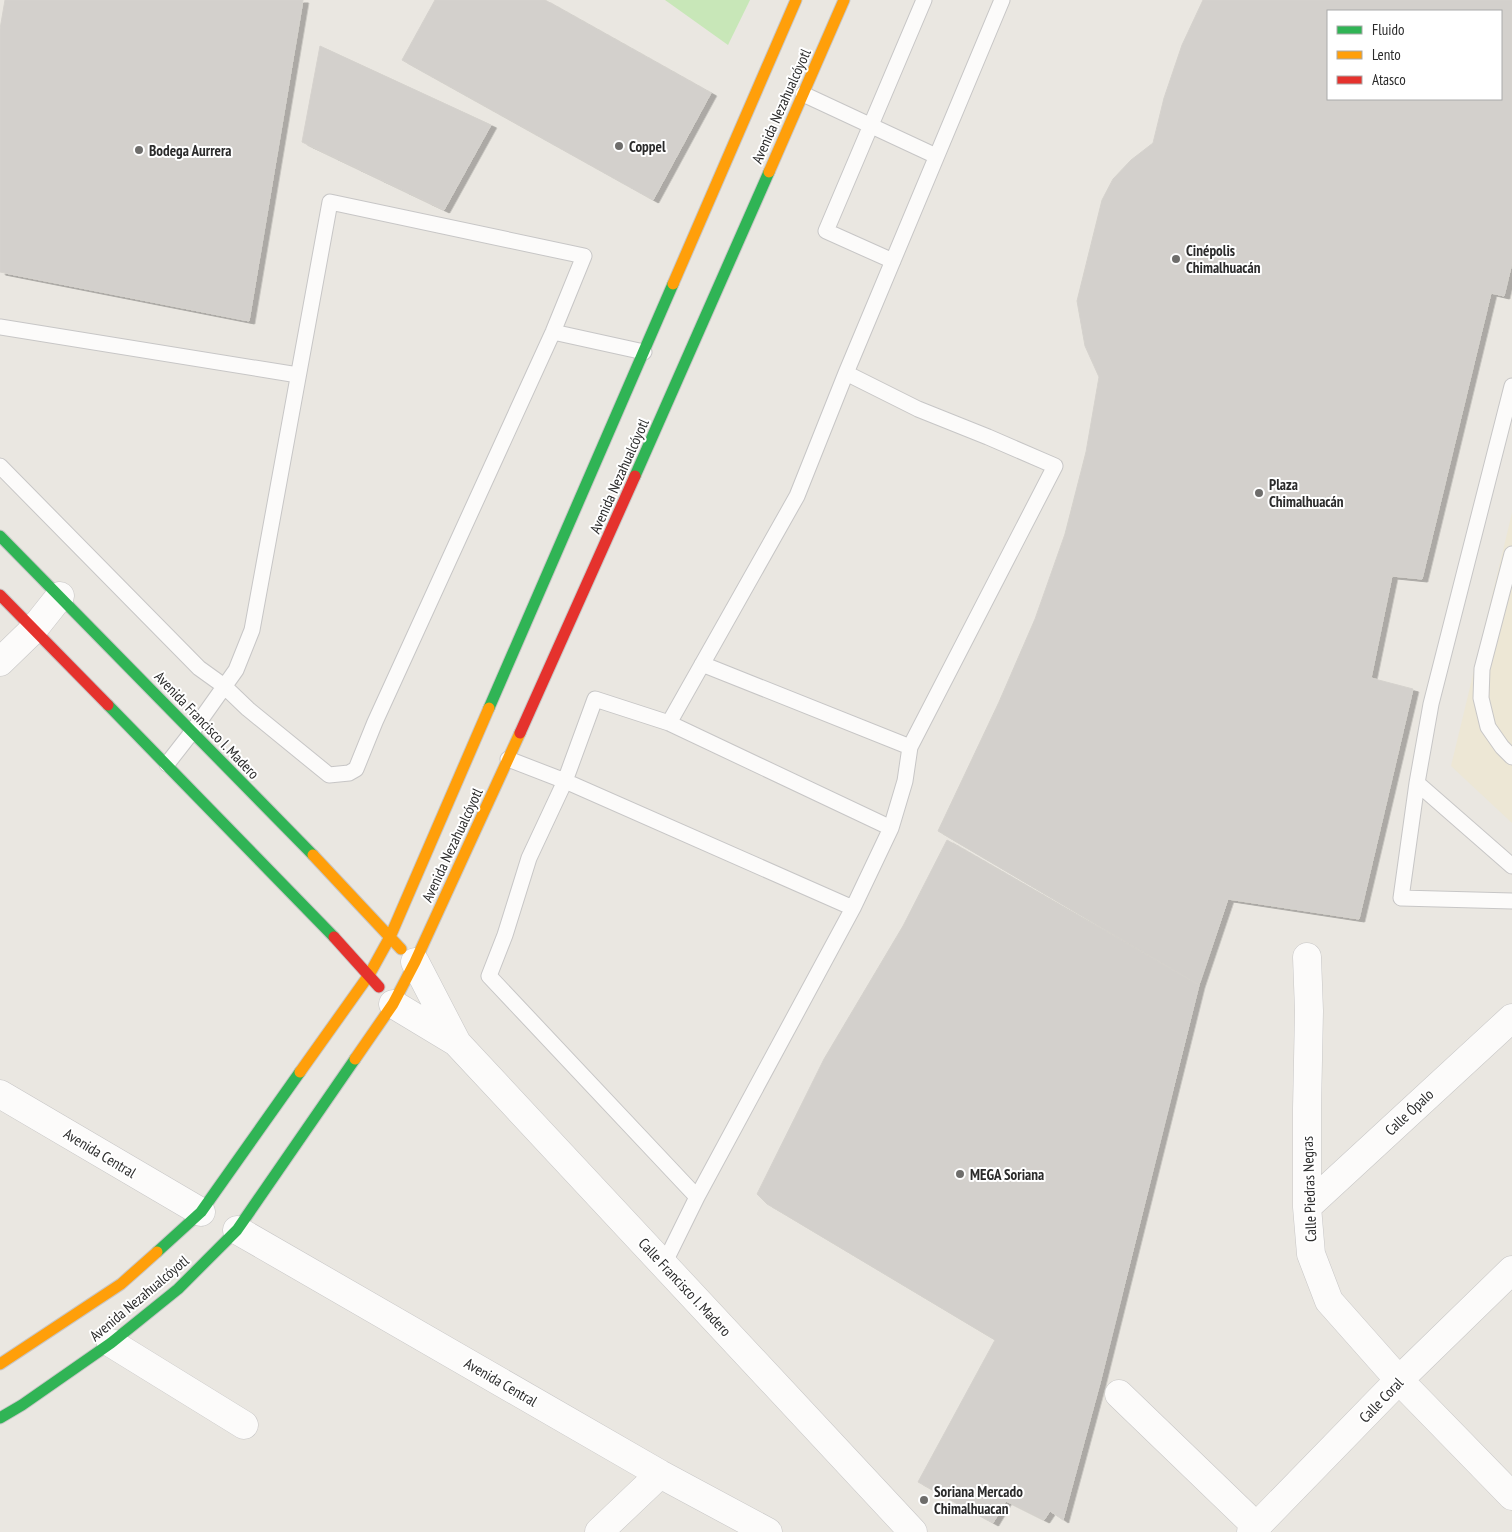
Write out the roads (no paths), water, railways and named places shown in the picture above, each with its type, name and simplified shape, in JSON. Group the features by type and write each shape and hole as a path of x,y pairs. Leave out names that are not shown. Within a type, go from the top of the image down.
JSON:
{"main road":[{"name":"Avenida Nezahualcóyotl","path":"0,1418 22,1405 111,1343 178,1289 237,1230 393,1004 415,962 659,424 844,0"},
{"name":"Avenida Nezahualcóyotl","path":"0,1364 121,1284 201,1212 370,975 390,937 644,352 793,1"},
{"name":"Avenida Francisco I. Madero","path":"0,536 340,883 390,937"},
{"path":"0,595 167,764 370,975 393,1004"},
{"path":"390,937 415,962"}],"street":[{"path":"0,662 33,630 60,596"},
{"name":"Calle Piedras Negras","path":"1307,957 1309,1011 1307,1207 1311,1254 1329,1301 1399,1380 1512,1496"},
{"name":"Calle Francisco I. Madero","path":"415,962 457,1043"},
{"name":"Calle Francisco I. Madero","path":"393,1004 457,1043 913,1532"},
{"name":"Calle Ópalo","path":"1307,1207 1512,1018"},
{"name":"Avenida Central","path":"0,1094 201,1212"},
{"name":"Avenida Central","path":"237,1230 660,1474 768,1532"},
{"name":"Calle Coral","path":"1254,1529 1399,1380 1512,1270"},
{"path":"111,1343 244,1425"},
{"path":"1119,1394 1254,1529"},
{"path":"599,1532 660,1474"}],"lane":[{"path":"893,261 826,231 924,0"},
{"path":"669,723 796,496 1002,0"},
{"path":"803,94 870,127 936,156"},
{"path":"0,466 198,668 224,686 248,709 330,775 349,774 356,768 375,722 553,332 584,256 330,202 252,630 236,670 224,686 192,732 167,764"},
{"path":"0,326 298,375"},
{"path":"553,332 644,352"},
{"path":"664,1264 697,1197 853,908 891,828 905,781 910,747 1055,466 918,409 846,373"},
{"path":"1512,386 1432,704 1417,783 1401,898 1512,901"},
{"path":"1512,554 1482,669 1481,698 1488,727 1502,747 1512,756"},
{"path":"702,664 910,747"},
{"path":"697,1197 489,976 505,935 530,858 565,781 596,700 669,723 891,828"},
{"path":"508,759 565,781 853,908"},
{"path":"1417,783 1512,866"}],"place":[{"name":"Coppel","path":"619,146"},
{"name":"Bodega Aurrera","path":"139,150"},
{"name":"Cinépolis Chimalhuacán","path":"1176,259"},
{"name":"Plaza Chimalhuacán","path":"1259,493"},
{"name":"MEGA Soriana","path":"960,1174"},
{"name":"Soriana Mercado Chimalhuacan","path":"924,1500"}]}
